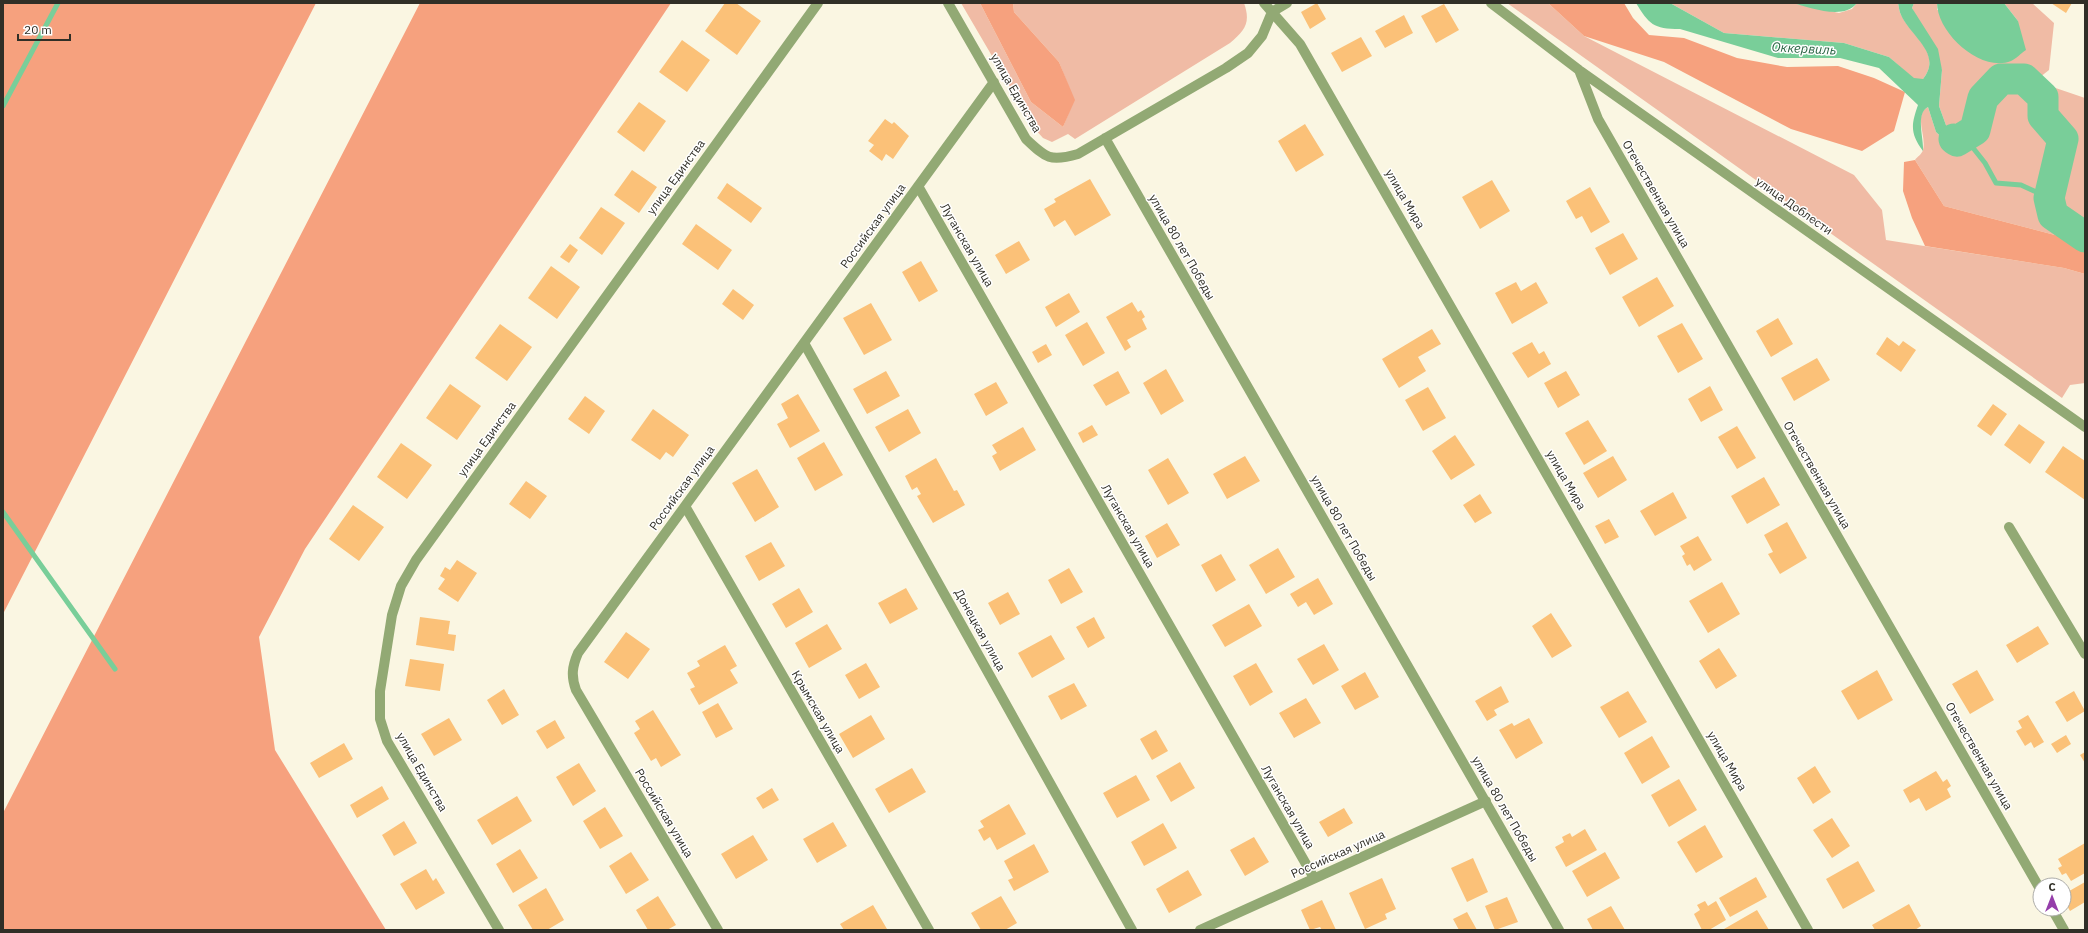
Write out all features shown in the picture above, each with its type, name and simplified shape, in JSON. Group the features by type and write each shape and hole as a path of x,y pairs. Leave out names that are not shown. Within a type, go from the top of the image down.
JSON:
{"street":[{"name":"улица Единства","path":"499,930 387,741 380,719 380,691 392,615 401,586 416,560 818,3"},
{"name":"улица Единства","path":"948,3 1026,139 1043,156 1061,159 1078,154 1248,54 1262,36 1272,12"},
{"name":"улица Мира","path":"1264,3 1300,44 1808,930"},
{"path":"1272,12 1287,3"},
{"name":"улица Доблести","path":"1490,3 1579,70 2085,427"},
{"name":"Отечественная улица","path":"1579,70 1598,119 2033,877"},
{"name":"Российская улица","path":"718,930 576,690 572,678 573,665 578,653 994,82"},
{"name":"улица 80 лет Победы","path":"1105,138 1560,930"},
{"name":"Луганская улица","path":"918,186 1314,878"},
{"name":"Донецкая улица","path":"804,343 1132,930"},
{"name":"Крымская улица","path":"685,506 929,930"},
{"path":"2009,527 2085,654"},
{"name":"Российская улица","path":"1200,930 1486,801"},
{"path":"2057,917 2064,930"}],"shaded area":[{"path":"3,3 316,3 3,614"},
{"path":"420,3 671,3 305,549 259,637 275,750 386,930 3,930 3,813"},
{"path":"961,3 980,3 1031,102 1063,127 1074,100 1059,62 1014,12 1013,3 1244,3 1247,21 1240,34 1230,43 1075,139 1068,134 1052,142 1043,138 1034,128"},
{"path":"980,3 1013,3 1014,12 1059,62 1075,100 1063,127 1031,102"},
{"path":"1507,3 1548,3 1584,36 1854,175 1882,210 1886,240 2064,268 2085,274 2085,383 2070,385 2062,398"},
{"path":"1548,3 1624,3 1633,18 1649,35 1684,38 1737,58 1787,67 1838,66 1874,78 1905,92 1894,131 1862,151 1791,129 1664,62 1584,36"},
{"path":"1670,3 1792,3 1839,13 1852,9 1857,3 1898,3 1901,15 1928,53 1930,61 1928,70 1923,79 1914,79 1889,57 1844,43 1724,33"},
{"path":"1914,3 1937,3 1937,10 2018,21 2004,3 2032,3 2054,23 2049,70 2035,81 2085,98 2085,245 2074,240 1944,206 1915,160 1922,153 1924,144 1921,115 1928,107 1936,132 1952,147 1971,120 1955,131 1947,128 1939,106 1942,70 1912,8"},
{"path":"1915,160 1944,206 2074,240 2085,245 2085,274 2064,268 1925,246 1912,218 1903,191 1904,162"}],"water":[{"path":"1636,3 1670,3 1724,33 1844,43 1889,57 1914,78 1923,79 1928,70 1929,62 1927,54 1900,14 1898,3 1914,3 1912,8 1938,49 1942,70 1939,106 1947,128 1955,131 1971,120 1973,111 1981,114 1982,135 1962,150 1952,147 1936,132 1928,107 1924,110 1921,121 1923,151 1916,139 1913,129 1914,118 1918,105 1879,68 1840,58 1778,58 1680,29 1664,28 1653,24"},
{"path":"1792,3 1857,3 1851,8 1835,12 1817,10"},
{"path":"1937,3 2004,3 2018,21 2026,50 2011,61 1999,63 1987,61 1974,56 1953,38 1944,26 1939,15"}],"building":[{"path":"725,3 736,3 761,21 737,55 705,31"},
{"path":"1317,3 1326,19 1310,29 1301,12"},
{"path":"2051,3 2072,3 2066,13"},
{"path":"1444,4 1459,30 1436,43 1421,16"},
{"path":"1404,15 1413,33 1385,48 1375,31"},
{"path":"1361,37 1372,56 1342,72 1331,53"},
{"path":"682,40 710,60 687,92 659,72"},
{"path":"639,102 666,121 644,152 617,132"},
{"path":"885,119 892,124 894,122 909,136 893,159 886,154 882,161 869,151 874,145 868,141"},
{"path":"1305,124 1324,155 1296,172 1278,141"},
{"path":"632,170 657,187 639,213 614,195"},
{"path":"1090,179 1111,215 1075,236 1065,220 1054,227 1044,209 1056,202 1054,199"},
{"path":"1492,180 1510,211 1480,229 1462,197"},
{"path":"727,183 762,208 751,223 717,198"},
{"path":"1590,187 1610,222 1591,233 1582,216 1576,219 1566,201"},
{"path":"601,207 625,223 602,255 579,238"},
{"path":"696,224 732,250 718,270 682,244"},
{"path":"1623,233 1638,259 1610,275 1595,248"},
{"path":"1019,241 1030,260 1006,274 995,255"},
{"path":"570,244 578,250 569,263 560,257"},
{"path":"921,261 938,291 919,302 902,272"},
{"path":"551,266 580,287 557,319 528,298"},
{"path":"1657,277 1674,306 1639,327 1622,297"},
{"path":"1516,282 1521,291 1536,282 1548,303 1512,324 1495,293"},
{"path":"733,289 754,305 743,320 722,304"},
{"path":"1069,293 1080,312 1056,327 1045,307"},
{"path":"1132,302 1138,312 1141,310 1145,317 1142,319 1147,329 1127,340 1131,347 1125,351 1106,317"},
{"path":"871,303 892,340 864,355 843,318"},
{"path":"1778,318 1793,344 1771,357 1756,331"},
{"path":"1087,322 1105,353 1083,366 1065,335"},
{"path":"1682,323 1703,359 1678,373 1657,336"},
{"path":"500,324 532,347 507,381 475,358"},
{"path":"1432,329 1441,344 1418,357 1426,371 1399,388 1382,359"},
{"path":"1887,337 1899,346 1903,341 1916,350 1901,372 1876,354"},
{"path":"1532,342 1539,354 1544,351 1551,364 1528,378 1512,353"},
{"path":"1046,344 1052,355 1038,363 1032,352"},
{"path":"1817,358 1830,380 1794,401 1781,378"},
{"path":"1166,369 1184,401 1161,415 1143,383"},
{"path":"886,371 900,396 867,414 853,389"},
{"path":"1118,371 1130,393 1106,406 1093,385"},
{"path":"1566,371 1580,395 1558,408 1544,383"},
{"path":"996,382 1008,403 986,416 974,394"},
{"path":"450,384 481,406 457,440 426,418"},
{"path":"1710,386 1723,410 1701,422 1688,399"},
{"path":"1428,387 1446,418 1423,431 1405,400"},
{"path":"798,394 820,431 790,448 777,424 788,418 781,404"},
{"path":"585,396 605,411 589,434 568,419"},
{"path":"1993,404 2007,414 1991,436 1977,426"},
{"path":"653,409 689,435 673,457 666,452 660,460 631,440"},
{"path":"908,409 921,433 889,452 875,427"},
{"path":"1588,420 1607,451 1584,465 1565,433"},
{"path":"2019,424 2045,442 2030,464 2004,445"},
{"path":"1092,425 1098,435 1083,443 1078,433"},
{"path":"1737,426 1756,458 1737,469 1718,437"},
{"path":"1023,427 1036,450 1000,471 992,456 997,453 992,445"},
{"path":"1455,435 1475,465 1451,480 1432,451"},
{"path":"824,442 843,475 815,491 797,458"},
{"path":"401,443 432,465 407,499 377,477"},
{"path":"2063,446 2085,461 2085,500 2045,472"},
{"path":"1245,456 1260,481 1227,499 1213,474"},
{"path":"1613,456 1627,480 1598,498 1583,473"},
{"path":"936,458 954,491 957,490 965,505 933,523 917,496 921,494 917,487 912,490 905,476"},
{"path":"1168,458 1189,493 1168,505 1148,470"},
{"path":"757,469 779,507 755,522 732,483"},
{"path":"1764,477 1780,505 1747,524 1731,496"},
{"path":"526,481 547,496 530,519 509,504"},
{"path":"1673,492 1687,518 1655,536 1640,511"},
{"path":"1480,494 1492,513 1475,523 1463,505"},
{"path":"353,505 384,527 359,561 329,539"},
{"path":"1609,519 1619,537 1605,544 1595,526"},
{"path":"1787,522 1807,558 1780,574 1768,554 1773,552 1764,535"},
{"path":"1167,523 1180,545 1157,558 1145,536"},
{"path":"1698,536 1712,560 1694,571 1690,564 1687,566 1682,556 1685,554 1680,546"},
{"path":"771,542 785,566 759,581 745,556"},
{"path":"1278,548 1295,577 1266,594 1249,565"},
{"path":"1221,554 1236,580 1216,592 1201,565"},
{"path":"457,560 477,573 458,602 438,589 445,579 440,576 445,567 450,570"},
{"path":"1069,568 1083,592 1061,604 1048,580"},
{"path":"1318,578 1333,604 1314,615 1306,602 1298,607 1290,594"},
{"path":"1722,582 1740,614 1708,633 1689,601"},
{"path":"799,588 813,612 786,628 772,604"},
{"path":"906,588 918,609 890,624 878,603"},
{"path":"1008,592 1020,614 1000,625 988,603"},
{"path":"1249,604 1262,626 1225,647 1212,625"},
{"path":"1551,613 1572,646 1552,658 1532,626"},
{"path":"420,617 450,621 448,634 456,635 454,651 416,645"},
{"path":"1094,617 1105,638 1088,648 1076,627"},
{"path":"827,624 842,649 809,668 795,643"},
{"path":"2038,626 2049,644 2017,663 2006,645"},
{"path":"626,632 650,649 628,679 604,662"},
{"path":"1051,635 1065,659 1032,678 1018,653"},
{"path":"1324,644 1339,670 1313,685 1297,659"},
{"path":"725,645 737,666 730,670 738,683 699,705 690,689 695,687 687,673 700,666 697,661"},
{"path":"1719,648 1737,676 1716,689 1699,661"},
{"path":"410,659 444,664 440,691 405,686"},
{"path":"866,663 880,687 859,699 845,675"},
{"path":"1256,663 1273,692 1250,706 1233,676"},
{"path":"1877,670 1893,700 1858,720 1841,691"},
{"path":"1977,670 1994,700 1970,714 1952,684"},
{"path":"1365,672 1379,697 1355,710 1341,686"},
{"path":"1074,683 1087,706 1061,720 1048,696"},
{"path":"1501,686 1509,702 1494,710 1497,715 1487,721 1475,701"},
{"path":"504,689 519,715 502,725 487,700"},
{"path":"1628,691 1647,722 1619,738 1600,707"},
{"path":"2074,691 2085,711 2067,722 2055,702"},
{"path":"1306,698 1321,723 1294,738 1279,713"},
{"path":"718,703 733,729 716,738 702,712"},
{"path":"653,710 681,755 661,767 656,758 651,761 634,733 640,729 635,721"},
{"path":"871,715 885,739 853,758 839,734"},
{"path":"2028,715 2044,742 2034,748 2031,742 2025,746 2016,731 2022,728 2018,721"},
{"path":"449,718 462,740 434,756 421,734"},
{"path":"1529,718 1543,743 1516,759 1499,730 1512,723 1514,726"},
{"path":"555,720 565,738 547,749 536,731"},
{"path":"1156,730 1168,751 1152,760 1140,739"},
{"path":"2066,735 2071,744 2057,753 2051,744"},
{"path":"1652,736 1670,767 1642,784 1624,753"},
{"path":"344,743 353,759 319,778 310,763"},
{"path":"2085,752 2085,763 2080,755"},
{"path":"1180,762 1195,788 1171,802 1156,776"},
{"path":"579,763 596,791 573,806 556,777"},
{"path":"1815,766 1831,792 1813,804 1797,778"},
{"path":"912,768 926,792 889,813 875,789"},
{"path":"1936,771 1943,782 1947,779 1951,786 1947,789 1951,797 1926,811 1919,798 1910,803 1903,790"},
{"path":"1136,775 1150,800 1117,818 1103,793"},
{"path":"1679,779 1697,810 1669,827 1651,795"},
{"path":"382,786 389,799 357,818 350,805"},
{"path":"772,788 779,800 763,809 756,798"},
{"path":"517,796 532,821 492,845 477,820"},
{"path":"1009,804 1026,834 997,850 990,837 984,841 978,830 984,827 980,821"},
{"path":"605,807 623,836 600,849 583,821"},
{"path":"1344,808 1353,823 1328,837 1319,822"},
{"path":"1832,818 1850,846 1832,858 1813,830"},
{"path":"404,821 417,843 394,856 382,835"},
{"path":"833,822 847,846 817,863 803,839"},
{"path":"1163,823 1177,848 1144,866 1131,842"},
{"path":"1705,825 1723,857 1696,873 1677,842"},
{"path":"1585,829 1597,850 1566,867 1555,847 1564,842 1562,837 1570,833 1572,837"},
{"path":"753,835 768,860 736,879 721,854"},
{"path":"1254,837 1269,862 1245,876 1230,850"},
{"path":"2085,843 2085,873 2072,880 2072,877 2068,877 2066,873 2062,875 2058,868 2062,866 2058,859"},
{"path":"1034,844 1049,872 1014,891 1008,880 1013,878 1004,861"},
{"path":"520,849 538,878 513,893 496,864"},
{"path":"631,852 649,880 626,894 609,866"},
{"path":"1605,852 1620,878 1587,897 1572,871"},
{"path":"1473,858 1488,892 1467,902 1451,868"},
{"path":"1858,861 1875,891 1843,909 1826,879"},
{"path":"426,869 433,881 436,878 445,893 416,910 400,884"},
{"path":"1188,870 1202,895 1169,913 1156,889"},
{"path":"1756,877 1767,897 1730,917 1719,898"},
{"path":"1382,878 1396,909 1385,914 1387,919 1365,929 1349,893"},
{"path":"2085,882 2085,902 2072,910 2072,889"},
{"path":"546,888 564,920 547,930 533,930 518,905"},
{"path":"658,896 676,925 667,930 648,930 636,910"},
{"path":"1001,896 1017,923 1005,930 981,930 971,913"},
{"path":"1507,897 1518,922 1495,930 1485,906"},
{"path":"1322,900 1336,930 1322,930 1320,927 1310,930 1301,910"},
{"path":"1705,901 1708,906 1716,901 1726,920 1709,930 1702,930 1694,914 1700,910 1697,905"},
{"path":"1909,904 1921,926 1915,930 1875,930 1872,925"},
{"path":"873,905 887,929 844,930 840,924"},
{"path":"1611,906 1625,930 1593,930 1587,919"},
{"path":"1757,910 1769,930 1724,929"},
{"path":"1467,912 1477,930 1459,930 1453,919"}],"waterway":[{"path":"3,106 58,3"},
{"name":"Оккервиль","path":"1954,139 1957,141 1975,130 1983,98 2001,79 2024,79 2043,97 2043,116 2063,139 2049,198 2053,215 2085,237"},
{"path":"1966,139 1985,163 1996,183 2021,185 2049,198"},
{"path":"3,512 115,669"}]}
